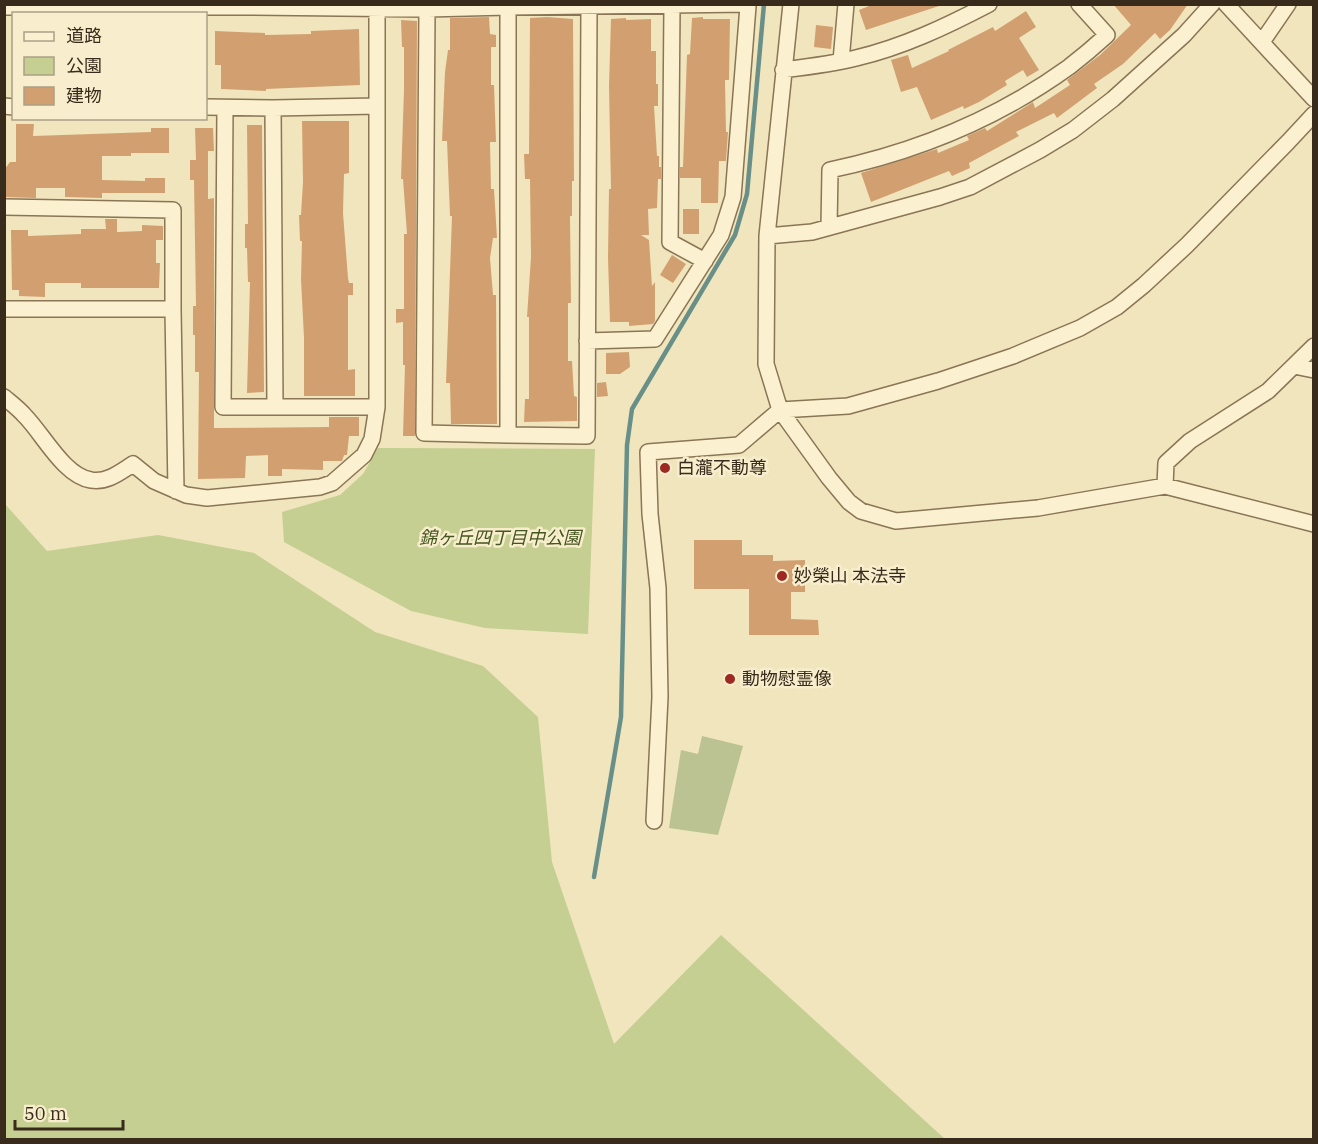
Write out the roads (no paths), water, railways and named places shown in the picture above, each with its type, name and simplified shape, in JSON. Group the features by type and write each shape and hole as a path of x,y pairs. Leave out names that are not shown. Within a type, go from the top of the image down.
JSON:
{"street":[{"path":"791,4 767,236 766,364 780,410 823,471 849,502 861,511 896,521 1038,508 1166,486 1314,524"},
{"path":"841,62 846,4"},
{"path":"783,70 841,62 906,42 989,4"},
{"path":"829,227 830,170 874,161 965,128 1018,100 1069,67 1107,35 1079,4"},
{"path":"767,236 812,232 904,208 970,187 1073,130 1113,99 1184,34 1212,4"},
{"path":"1226,4 1314,99"},
{"path":"1262,42 1288,4"},
{"path":"4,7 427,9 748,5 733,197 721,235 655,339 587,341"},
{"path":"672,6 670,242 705,261"},
{"path":"4,397 26,417 75,474 90,480 108,479 133,464 154,481 186,495 207,498 320,488 332,483 364,455 372,439 377,407 377,7"},
{"path":"508,7 508,435"},
{"path":"427,9 424,433 587,436 589,7"},
{"path":"207,108 377,106"},
{"path":"225,108 224,407 377,407"},
{"path":"273,108 276,407"},
{"path":"654,821 660,697 658,588 650,514 648,452 740,445 780,410 848,405 938,381 1013,356 1080,327 1117,307 1144,285 1187,245 1314,114"},
{"path":"4,207 173,210 176,491"},
{"path":"4,309 173,309"},
{"path":"1166,486 1166,463 1190,441 1268,390 1314,346"},
{"path":"1294,366 1314,370"}],"waterway":[{"path":"594,877 621,717 627,445 632,409 735,235 747,194 764,4"}],"place":[{"name":"白瀧不動尊","path":"665,468"},
{"name":"妙榮山 本法寺","path":"782,576"},
{"name":"動物慰霊像","path":"730,679"}],"park label":[{"name":"錦ヶ丘四丁目中公園","path":"500,538"}]}
